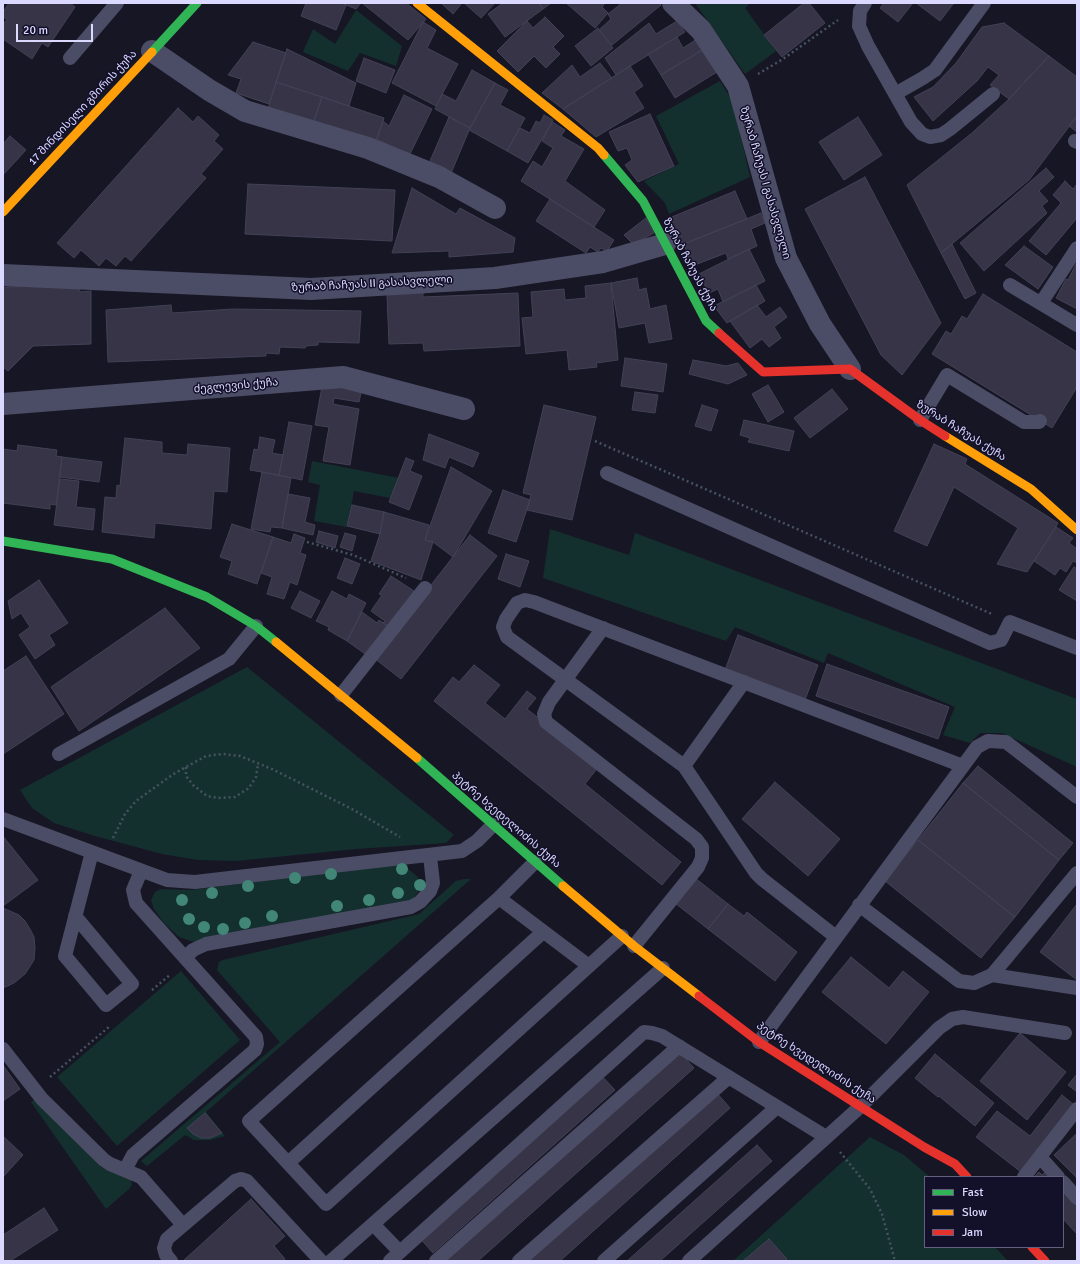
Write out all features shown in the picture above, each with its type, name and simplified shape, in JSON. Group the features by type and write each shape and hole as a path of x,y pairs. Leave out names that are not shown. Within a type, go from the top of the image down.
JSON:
{"street":[{"name":"17 შინდისელი გმირის ქუჩა","path":"3,212 197,3"},
{"name":"ზურაბ ჩაჩუას ქუჩა","path":"417,3 598,148 643,201 706,321 763,372 850,369 920,420 1031,489 1077,530"},
{"name":"ზურაბ ჩაჩუას I გასასვლელი","path":"673,3 701,30 738,86 786,258 820,324 850,369"},
{"path":"152,51 209,90 245,110 368,148 439,177 495,208"},
{"name":"ზურაბ ჩაჩუას II გასასვლელი","path":"3,275 310,289 495,278 603,262 665,244"},
{"name":"ძეგლევის ქუჩა","path":"3,404 343,377 464,409"},
{"name":"პეტრე ხვედელიძის ქუჩა","path":"3,541 112,559 207,597 256,626 341,695 634,946 759,1042 955,1164 966,1176"},
{"path":"1033,1248 1045,1261"}],"lane":[{"path":"70,58 117,3"},
{"path":"895,94 934,70 984,3"},
{"path":"863,7 859,26 868,46 911,122 922,134 930,137 941,135 993,94"},
{"path":"1041,304 1077,248"},
{"path":"1010,285 1077,325"},
{"path":"920,420 947,375 1024,422 1040,421"},
{"path":"607,473 990,644 1001,640 1010,622 1077,648"},
{"path":"341,695 425,588"},
{"path":"836,937 756,873 684,766 507,637 502,627 517,603 525,600 534,602 963,766"},
{"path":"59,754 229,659 256,626"},
{"path":"603,628 549,702 544,714 546,722 696,839 702,847 702,858 698,868 634,946"},
{"path":"684,766 744,682"},
{"path":"759,1042 977,747 988,741 1006,742 1077,796"},
{"path":"3,819 167,880 195,882 462,851 477,841 493,825"},
{"path":"75,916 132,984 106,1005 65,956 75,916 98,854"},
{"path":"185,958 194,950 206,944 411,907 420,902 430,891 432,883 425,856"},
{"path":"535,862 499,898 249,1121 326,1204 622,936"},
{"path":"125,1170 133,1155 255,1050 257,1044 256,1037 136,903 133,890 141,870"},
{"path":"859,905 959,981 974,983 992,975 1077,873"},
{"path":"499,898 589,966"},
{"path":"288,1162 543,932"},
{"path":"331,1261 663,968"},
{"path":"992,975 1077,988"},
{"path":"689,1261 861,1106 939,1028 952,1019 963,1017 1065,1033"},
{"path":"373,1224 395,1257 644,1032 662,1036 826,1137"},
{"path":"436,1261 679,1046"},
{"path":"3,1049 48,1105 104,1160 141,1177 184,1225"},
{"path":"519,1261 729,1077"},
{"path":"604,1261 777,1107"},
{"path":"1025,1176 1077,1110"},
{"path":"1040,1157 1057,1176"},
{"path":"171,1261 166,1255 164,1248 167,1239 235,1181 241,1179 246,1181 321,1261"},
{"path":"1064,1183 1077,1198"}],"path":[{"path":"738,86 783,59 850,11 863,7"},
{"path":"595,441 1010,622"},
{"path":"307,542 353,556 388,569 425,588"},
{"path":"98,854 125,814 136,801 172,775 206,756 223,754 240,756 258,763 350,808 404,839 425,856"},
{"path":"186,767 186,776 193,785 207,796 218,798 235,796 249,788 256,778 258,763"},
{"path":"826,1137 870,1189 882,1214 895,1261"}],"green space":[{"path":"695,3 750,3 745,8 776,51 745,74"},
{"path":"356,10 402,46 396,66 360,53 348,71 303,52 313,29 335,44"},
{"path":"720,81 733,102 750,177 669,214 665,203 644,181 679,164 656,116"},
{"path":"312,461 399,478 395,499 354,491 347,527 314,521 320,485 308,482"},
{"path":"550,529 629,555 635,533 1077,699 1077,767 1002,733 980,733 970,743 943,735 955,707 828,653 824,663 735,627 726,641 543,578"},
{"path":"247,667 454,835 446,843 356,849 236,861 198,860 162,854 54,823 32,808 20,790"},
{"path":"390,865 406,867 418,877 418,892 413,899 407,902 194,942 179,937 164,923 154,909 151,900 155,892 161,889 191,890"},
{"path":"471,879 206,1112 225,1136 210,1140 194,1140 185,1135 147,1166 141,1161 280,1042 217,970 219,962 419,914 456,881"},
{"path":"181,971 240,1040 117,1146 57,1077"},
{"path":"35,1099 101,1167 131,1180 132,1185 129,1189 106,1209 31,1102"},
{"path":"870,1137 904,1155 929,1176 924,1176 924,1248 996,1248 1008,1261 733,1261"}],"building":[{"path":"9,3 70,3 75,7 48,47 42,43 32,59 3,39 3,25 7,19 3,17 3,12"},
{"path":"306,3 341,3 346,5 336,30 301,16"},
{"path":"341,3 361,3 356,9"},
{"path":"362,3 406,3 426,19 408,40"},
{"path":"441,3 462,3 453,14"},
{"path":"464,3 495,3 481,18"},
{"path":"503,3 539,3 543,9 505,37 488,14"},
{"path":"539,3 551,3 543,9"},
{"path":"566,3 605,3 602,7 608,13 595,28"},
{"path":"622,3 659,3 661,5 612,45 599,30 611,19 608,14"},
{"path":"804,3 809,3 825,23 782,57 764,35"},
{"path":"884,3 913,3 898,22 880,8"},
{"path":"916,3 954,3 940,21"},
{"path":"545,17 564,36 553,47 560,54 546,68 534,56 518,72 497,51 527,21 533,28"},
{"path":"677,21 685,32 616,75 605,58 649,23 656,34"},
{"path":"423,22 436,30 427,48 458,64 436,106 392,83"},
{"path":"1004,23 1049,56 1009,99 990,85 999,75 988,67 977,81 933,121 914,97 933,87 956,63 982,27"},
{"path":"598,28 613,48 591,66 575,46"},
{"path":"677,37 683,48 697,39 704,49 661,75 648,54"},
{"path":"253,42 286,53 269,104 236,93 241,79 228,75"},
{"path":"287,49 356,83 349,106 276,82"},
{"path":"704,49 717,72 675,98 661,75"},
{"path":"1049,56 1077,77 1077,116 1029,180 941,253 907,185 972,133 1009,99"},
{"path":"364,58 395,70 386,93 356,81"},
{"path":"600,63 612,78 563,109 542,93 572,65 580,77"},
{"path":"630,66 643,86 634,92 644,108 596,137 563,109"},
{"path":"472,70 495,83 470,128 435,109 442,94 456,101"},
{"path":"276,82 322,97 314,121 268,109"},
{"path":"495,83 508,90 500,105 525,118 507,151 469,130"},
{"path":"404,95 432,109 409,156 377,139 383,121 389,126"},
{"path":"322,97 384,118 375,144 314,121"},
{"path":"178,108 193,122 198,116 219,135 214,141 223,149 201,174 206,178 131,261 125,256 116,266 106,258 99,266 81,250 74,258 57,243"},
{"path":"650,114 674,166 638,182 625,165 632,160 627,148 618,151 609,132"},
{"path":"544,115 553,120 528,163 507,151 520,128 530,133 536,121 540,123"},
{"path":"1077,116 1077,132 1069,126"},
{"path":"449,117 470,128 449,178 427,168"},
{"path":"858,117 882,155 844,180 819,142"},
{"path":"552,122 565,130 561,136 584,149 565,181 605,210 594,227 521,181 533,161 542,167 553,148 542,141"},
{"path":"10,136 26,150 3,175 3,144"},
{"path":"1046,168 1054,177 1039,191 1048,201 1042,206 1047,213 984,271 960,243"},
{"path":"865,177 941,323 902,375 881,355 805,209"},
{"path":"1065,181 1073,189 1077,184 1077,218 1046,255 1029,241 1061,203 1053,195"},
{"path":"248,184 395,190 392,241 245,234"},
{"path":"412,188 456,214 460,208 515,238 513,252 449,257 449,251 392,253"},
{"path":"735,191 747,219 678,246 667,219"},
{"path":"550,199 614,240 607,251 601,248 598,252 590,247 586,253 536,221"},
{"path":"761,213 765,223 751,229 757,246 728,259 726,253 692,266 684,244"},
{"path":"646,218 654,233 633,244 624,235"},
{"path":"952,244 976,293 965,299 941,253"},
{"path":"1024,246 1053,267 1038,289 1005,265"},
{"path":"749,249 765,281 723,302 718,289 709,293 699,274"},
{"path":"1077,262 1077,309 1056,298 1066,279 1068,280"},
{"path":"637,278 639,290 646,288 650,309 666,305 672,339 649,343 645,323 619,328 611,283"},
{"path":"611,283 618,360 596,363 597,367 569,370 567,350 526,354 522,318 533,317 531,292 564,289 565,300 586,298 585,286"},
{"path":"79,285 80,292 91,291 91,344 33,346 8,371 3,367 3,289 5,287"},
{"path":"756,285 765,301 727,323 714,306"},
{"path":"423,293 423,297 518,293 520,346 424,351 423,343 389,344 387,295"},
{"path":"983,294 1077,352 1077,387 1052,428 932,354 946,331 951,334 962,316 967,319"},
{"path":"171,305 172,313 233,309 361,311 359,343 318,342 318,345 306,346 305,348 280,347 279,354 266,353 266,356 108,362 106,310"},
{"path":"757,305 766,317 780,307 787,317 774,327 781,338 769,347 762,339 750,348 730,321"},
{"path":"625,358 667,364 663,392 621,386"},
{"path":"693,360 726,366 738,363 747,375 728,384 689,374"},
{"path":"323,381 362,388 359,402 334,398 333,404 359,409 350,465 323,461 329,427 315,425"},
{"path":"768,385 784,412 768,422 752,394"},
{"path":"832,389 848,409 810,438 794,418"},
{"path":"635,392 658,395 655,413 632,410"},
{"path":"544,405 596,417 572,520 527,510 531,495 523,493"},
{"path":"702,405 718,410 711,431 695,426"},
{"path":"744,420 794,431 789,451 748,442 750,438 740,435"},
{"path":"289,422 312,426 302,480 279,475"},
{"path":"429,434 479,453 473,467 449,457 445,468 423,460"},
{"path":"260,437 275,440 272,453 283,455 279,475 250,470 254,449 258,450"},
{"path":"125,438 162,442 162,453 187,455 188,444 230,448 227,492 214,491 211,529 155,523 154,538 102,532 105,497 116,498 117,485 120,486"},
{"path":"934,444 967,459 965,464 1058,523 1027,572 997,564 1018,528 954,487 927,546 894,531"},
{"path":"18,445 57,450 56,456 62,457 56,505 50,504 50,509 3,503 3,449 17,451"},
{"path":"62,457 102,462 99,482 60,477"},
{"path":"406,458 414,461 410,471 422,476 409,510 389,502"},
{"path":"451,467 492,491 453,557 433,542 425,540"},
{"path":"262,472 291,478 282,528 271,527 270,532 251,529"},
{"path":"60,479 79,481 76,507 95,509 93,530 54,525"},
{"path":"503,490 530,500 516,542 488,533"},
{"path":"288,494 310,498 305,522 315,525 313,535 282,528"},
{"path":"352,505 384,512 380,534 347,526"},
{"path":"384,512 429,525 425,540 433,542 421,580 371,561 380,534"},
{"path":"232,524 273,537 257,584 228,574 232,561 220,557"},
{"path":"1056,527 1073,538 1069,543 1077,549 1077,563 1073,561 1066,572 1060,568 1055,575 1034,561"},
{"path":"319,531 338,536 335,548 316,542"},
{"path":"345,533 356,536 352,551 340,547"},
{"path":"294,534 305,538 300,553 306,555 297,585 290,582 284,599 267,594 272,577 261,573 273,537 291,543"},
{"path":"470,535 497,556 401,679 374,658"},
{"path":"506,554 529,561 520,587 498,579"},
{"path":"345,558 360,564 352,584 337,578"},
{"path":"1074,567 1077,569 1077,601 1059,590"},
{"path":"391,576 414,591 389,627 383,623 385,621 371,611 382,595 379,594"},
{"path":"39,580 68,623 49,635 55,645 35,659 19,635 30,627 21,613 12,619 8,601"},
{"path":"300,591 320,601 311,618 291,608"},
{"path":"332,591 347,599 349,594 366,603 347,641 328,630 329,627 316,621"},
{"path":"165,608 200,648 79,731 51,687"},
{"path":"362,612 377,623 379,620 389,627 368,656 347,641"},
{"path":"738,635 818,665 805,700 725,670"},
{"path":"26,656 64,714 3,754 3,671"},
{"path":"827,664 949,707 938,739 816,696"},
{"path":"474,665 500,685 485,703 505,719 527,691 536,698 527,709 599,766 585,784 681,862 662,885 434,701 453,677 459,682"},
{"path":"978,766 1073,843 1059,860 963,783"},
{"path":"775,782 840,839 808,876 742,819"},
{"path":"963,783 1059,860 1015,917 918,840"},
{"path":"3,836 38,880 3,906"},
{"path":"918,840 1015,917 981,958 885,881"},
{"path":"695,878 728,904 708,929 675,903"},
{"path":"728,904 744,916 747,912 797,952 775,981 708,929"},
{"path":"1077,904 1077,980 1040,952"},
{"path":"3,908 19,915 25,921 34,937 35,948 34,960 25,974 14,983 3,988"},
{"path":"851,957 889,988 903,971 929,992 886,1044 822,992"},
{"path":"1020,1033 1066,1072 1027,1120 980,1081"},
{"path":"679,1051 694,1068 478,1261 445,1261"},
{"path":"935,1054 994,1103 975,1126 915,1078"},
{"path":"3,1065 20,1089 3,1101"},
{"path":"600,1074 615,1090 433,1253 418,1236"},
{"path":"1077,1074 1077,1092 1068,1085"},
{"path":"716,1092 730,1108 560,1261 527,1261"},
{"path":"1062,1095 1074,1105 1021,1172 976,1137 997,1111 1030,1136"},
{"path":"205,1113 222,1133 210,1138 201,1138 193,1134 187,1128"},
{"path":"1075,1135 1077,1136 1077,1178 1054,1155"},
{"path":"3,1136 23,1155 3,1177"},
{"path":"757,1145 772,1161 660,1261 627,1261"},
{"path":"1047,1171 1052,1176 1035,1176 1039,1172 1042,1175"},
{"path":"1064,1189 1077,1203 1077,1234 1064,1220"},
{"path":"251,1199 285,1236 274,1246 285,1259 283,1261 184,1260"},
{"path":"44,1208 58,1230 10,1261 3,1261 3,1235"},
{"path":"769,1239 787,1259 784,1261 743,1261"}],"traffic: fast":[{"path":"152,52 197,3"},
{"path":"604,155 643,201 706,321 719,333"},
{"path":"3,541 112,559 207,597 256,626 276,642"},
{"path":"417,758 563,886"}],"traffic: slow":[{"path":"417,3 598,148 604,155"},
{"path":"3,212 152,52"},
{"path":"945,436 1031,489 1077,530"},
{"path":"276,642 417,758"},
{"path":"563,886 634,946 699,996"}],"traffic: jam":[{"path":"719,333 763,372 850,369 920,420 945,436"},
{"path":"699,996 759,1042 924,1147 955,1164 966,1176"},
{"path":"1033,1248 1045,1261"}]}
